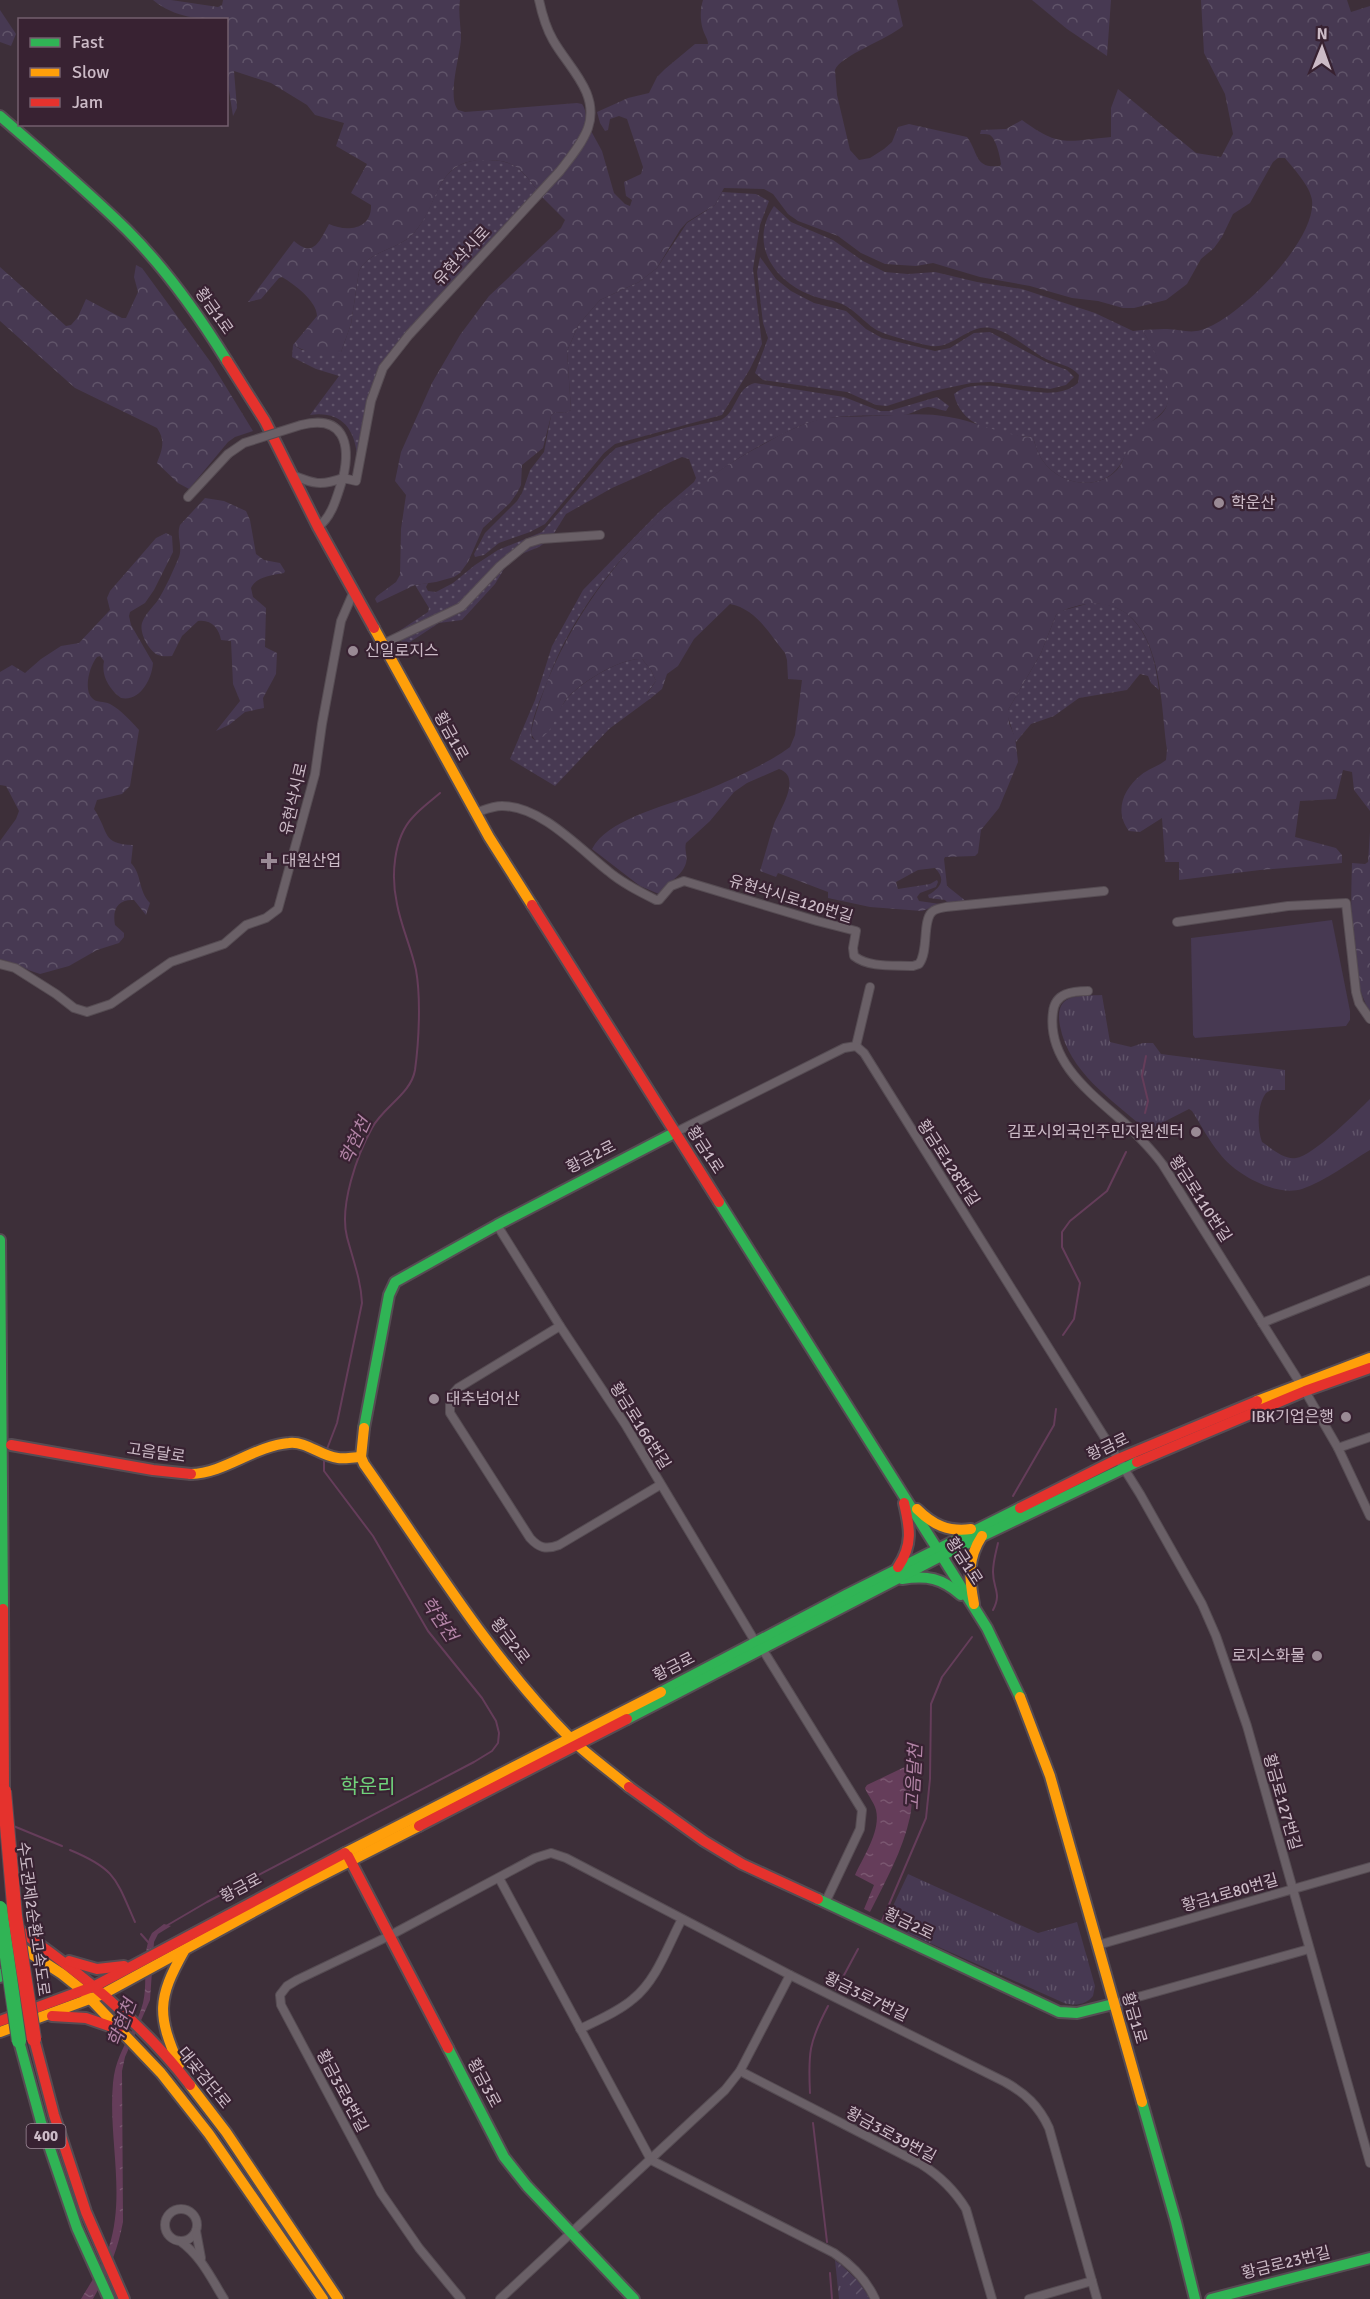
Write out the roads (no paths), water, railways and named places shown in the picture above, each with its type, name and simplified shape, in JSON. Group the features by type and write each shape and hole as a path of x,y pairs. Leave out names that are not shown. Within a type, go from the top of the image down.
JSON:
{"main road":[{"name":"황금1로","path":"0,116 128,231 178,289 205,325 247,390 318,527 475,813 674,1133 976,1610 1012,1677 1040,1746 1176,2222 1195,2299"},
{"name":"황금2로","path":"674,1133 400,1278 391,1289 361,1443 361,1457 378,1485 481,1631 518,1679 574,1741 645,1800 742,1864 1059,2012 1077,2013 1113,2004"},
{"name":"수도권제2순환고속도로","path":"0,1240 6,1852 23,1978 34,2039 54,2115 86,2211 124,2299"},
{"name":"황금로","path":"0,2032 93,1992 125,1967 180,1945 982,1531 1120,1464 1370,1358"},
{"name":"황금로","path":"1302,1387 1370,1368"},
{"name":"고음달로","path":"11,1445 153,1470 193,1474 212,1471 282,1444 295,1443 343,1458 361,1457"},
{"path":"900,1491 928,1521 942,1529 982,1531 969,1561 976,1610"},
{"path":"900,1491 911,1536 909,1550 894,1575 940,1578 951,1585 976,1610"},
{"name":"황금3로","path":"349,1857 504,2157 527,2186 634,2299"},
{"name":"수도권제2순환고속도로","path":"0,1908 10,1988 20,2041 41,2122 77,2228 109,2299"},
{"name":"대곶검단로","path":"0,1917 57,1957 93,1992 116,2027 186,2103 323,2299"},
{"name":"대곶검단로","path":"0,1934 121,2009 145,2033 184,2076 234,2145 338,2299"},
{"name":"황금로","path":"0,2021 122,1984 168,1959 180,1945"},
{"path":"180,1945 168,1979 161,2018 166,2036 184,2076"},
{"path":"57,1957 91,1968 125,1967"},
{"path":"39,2017 75,2016 116,2027"},
{"name":"황금로23번길","path":"1211,2299 1370,2258"}],"street":[{"name":"유현삭시로","path":"343,478 356,481 376,387 383,368 395,351 455,283 560,171 578,147 589,127 590,108 587,92 552,38 540,0"},
{"path":"188,497 228,454 244,443 301,425 324,423 332,426 342,436 347,455 343,478 330,514 318,527"},
{"path":"292,475 321,484 343,478"},
{"path":"383,644 461,607 500,566 528,543 541,539 600,535"},
{"name":"유현삭시로","path":"0,964 15,968 74,1008 87,1012 111,1004 171,962 217,947 246,925 273,915 278,909 308,805 341,621 354,591"},
{"name":"유현삭시로120번길","path":"475,813 491,807 503,806 528,811 547,822 610,873 656,900 659,900 670,886 684,881 856,931 854,956 869,963 904,966 919,964 924,954 928,919 931,912 935,910 1104,891"},
{"path":"1177,922 1288,906 1346,903 1356,992 1359,1003 1370,1019"},
{"path":"674,1133 837,1051 850,1046 856,1047 870,987"},
{"name":"황금로110번길","path":"1088,991 1063,994 1055,1003 1053,1027 1065,1062 1078,1082 1142,1139 1163,1165 1338,1448 1370,1516"},
{"name":"황금로128번길","path":"856,1047 864,1053 1120,1464"},
{"name":"황금로166번길","path":"497,1225 620,1416 760,1646"},
{"path":"1262,1323 1370,1280"},
{"path":"560,1326 458,1388 450,1397 448,1402 450,1413 494,1483 530,1538 545,1548 559,1545 660,1485"},
{"path":"1338,1448 1370,1437"},
{"name":"황금로127번길","path":"1120,1464 1174,1552 1216,1636 1247,1726 1370,2163"},
{"path":"760,1646 862,1810 860,1829 825,1903"},
{"name":"황금3로7번길","path":"389,1936 544,1854 558,1854 790,1975 1005,2082 1034,2103 1049,2128 1097,2299"},
{"name":"황금1로80번길","path":"1098,1945 1370,1867"},
{"path":"499,1878 651,2160 834,2253 856,2271 875,2299"},
{"path":"580,2029 615,2011 640,1993 652,1976 682,1919"},
{"name":"황금3로8번길","path":"389,1936 286,1986 282,1990 280,2000 381,2193 419,2248 461,2299"},
{"path":"1113,2004 1309,1949"},
{"path":"500,2299 725,2090 740,2071 790,1975"},
{"name":"황금3로39번길","path":"740,2071 921,2164 939,2176 966,2209 992,2299"},
{"path":"196,2230 186,2241 179,2241 173,2239 166,2230 166,2220 173,2211 184,2209 196,2219 198,2246 204,2265"},
{"path":"179,2241 204,2265 224,2299"},
{"path":"1029,2299 1092,2282"}],"water":[{"path":"915,1762 907,1829 893,1866 870,1912 864,1909 874,1885 855,1875 874,1835 877,1818 874,1804 865,1788"},
{"path":"164,1924 171,1926 158,1934 154,1942 150,2000 125,2057 122,2071 123,2222 121,2233 111,2262 93,2299 81,2299 104,2260 114,2227 116,2186 113,2083 118,2061 143,2003 149,1939 152,1933"}],"waterway":[{"name":"학현천","path":"327,1449 337,1423 362,1303 345,1225 347,1196 355,1166 372,1128 403,1093 415,1070 419,1020 418,981 397,904 394,882 395,858 406,826 440,793"},
{"name":"고음달천","path":"1145,1113 1148,1101 1142,1076 1146,1056"},
{"name":"고음달천","path":"1063,1335 1074,1319 1080,1283 1062,1247 1062,1232 1070,1221 1107,1191 1126,1152"},
{"name":"고음달천","path":"1013,1496 1054,1425 1056,1409"},
{"name":"학현천","path":"166,1926 207,1902 474,1762 492,1751 498,1743 499,1733 496,1721 482,1698 428,1631 373,1536 324,1471 324,1457"},
{"name":"고음달천","path":"993,1610 997,1599 993,1572 998,1543"},
{"name":"고음달천","path":"882,1921 926,1818 930,1779 931,1704 942,1677 972,1637"},
{"path":"11,1825 62,1846"},
{"path":"70,1850 97,1863 113,1877 135,1922"},
{"path":"141,1934 149,1943"},
{"name":"고음달천","path":"836,1990 858,1949"},
{"name":"고음달천","path":"810,2093 811,2048 828,2006"},
{"name":"고음달천","path":"813,2123 827,2242"},
{"name":"고음달천","path":"830,2273 832,2299"}],"place":[{"name":"학운산","path":"1219,503"},
{"name":"신일로지스","path":"353,651"},
{"name":"대원산업","path":"269,861"},
{"name":"김포시외국인주민지원센터","path":"1196,1132"},
{"name":"대추넘어산","path":"434,1399"},
{"name":"IBK기업은행","path":"1346,1417"},
{"name":"로지스화물","path":"1317,1656"}],"district":[{"name":"학운리","path":"368,1786"}]}
